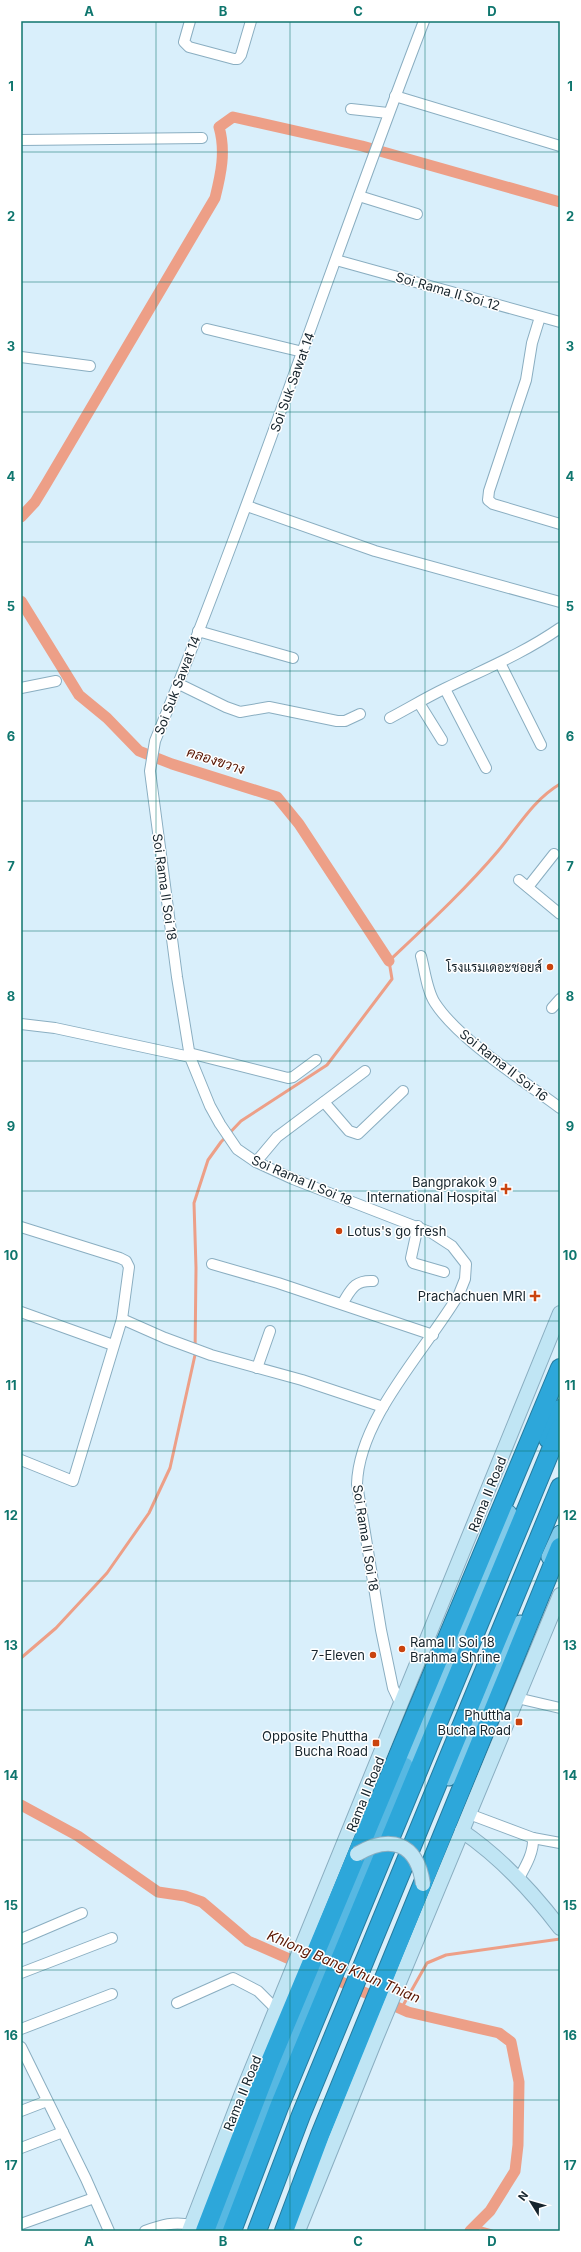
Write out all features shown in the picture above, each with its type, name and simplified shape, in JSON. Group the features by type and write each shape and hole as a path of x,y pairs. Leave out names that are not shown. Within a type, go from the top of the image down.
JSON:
{"highway":[{"path":"195,2229 239,2138 560,1368"},
{"path":"405,1766 484,1608 560,1409"},
{"path":"232,2231 282,2100 560,1428"},
{"path":"257,2231 304,2108 560,1487"},
{"path":"264,2231 342,2033 444,1788 560,1498"},
{"path":"284,2231 308,2167 560,1547"},
{"name":"Rama II Road","path":"219,2231 287,2049 405,1766"}],"main road":[{"name":"Rama II Road","path":"195,2229 278,2004 560,1312"},
{"name":"Rama II Road","path":"405,1766 492,1555 560,1376"},
{"path":"444,1788 560,1533"},
{"path":"298,2231 376,2038 560,1595"},
{"path":"462,1831 490,1851 539,1900 558,1925"},
{"path":"357,1854 380,1843 391,1843 400,1846 410,1852 417,1860 423,1884"}],"street":[{"path":"190,21 184,42 189,47 238,59 241,55 251,21"},
{"name":"Soi Suk Sawat 14","path":"155,740 179,684 247,506 371,164 388,113 424,21"},
{"path":"395,96 560,146"},
{"path":"352,109 388,113"},
{"path":"21,140 202,138"},
{"path":"359,196 417,214"},
{"name":"Soi Rama II Soi 12","path":"336,260 560,322"},
{"path":"540,317 532,343 526,380 489,491 488,500 493,504 560,524"},
{"path":"207,329 303,352"},
{"path":"21,357 90,366"},
{"path":"247,506 375,551 560,602"},
{"path":"390,718 540,642 560,628"},
{"path":"198,631 293,658"},
{"path":"500,663 541,745"},
{"path":"21,688 56,681"},
{"path":"179,684 226,707 240,712 269,707 337,721 345,721 360,714"},
{"path":"445,689 486,768"},
{"path":"418,703 442,740"},
{"name":"Soi Rama II Soi 18","path":"155,740 150,771 177,977 190,1055 210,1106 220,1124 237,1149 256,1162 293,1179 418,1226 452,1246 466,1264 465,1279 459,1294 433,1335 383,1407 362,1450 357,1466 357,1484 382,1630 393,1688 401,1705"},
{"path":"528,887 554,854"},
{"path":"519,880 560,914"},
{"name":"Soi Rama II Soi 16","path":"421,956 435,1003 454,1025 475,1044 560,1108"},
{"path":"552,1008 560,999"},
{"path":"21,1024 55,1028 190,1055 288,1078 293,1077 316,1060"},
{"path":"256,1162 277,1137 365,1071"},
{"path":"324,1102 349,1131 358,1134 403,1091"},
{"path":"418,1226 411,1258 413,1263 444,1272"},
{"path":"21,1227 126,1261 129,1267 122,1319 73,1480 21,1460"},
{"path":"212,1264 342,1304 433,1335"},
{"path":"342,1304 357,1283 362,1280 372,1281"},
{"path":"21,1312 113,1345"},
{"path":"122,1319 190,1348 302,1380 383,1407"},
{"path":"257,1368 270,1331"},
{"path":"517,1698 560,1708"},
{"path":"469,1814 533,1838 560,1843"},
{"path":"518,1880 528,1862 533,1844 533,1838"},
{"path":"21,1939 82,1913"},
{"path":"21,1973 112,1938"},
{"path":"177,2003 233,1978 258,1991 278,2004"},
{"path":"21,2029 112,1994"},
{"path":"21,2047 63,2132 109,2231"},
{"path":"21,2111 47,2101"},
{"path":"21,2148 63,2132"},
{"path":"21,2224 94,2198"},
{"path":"146,2231 166,2224 181,2223 195,2229"}],"waterway":[{"path":"21,517 35,502 46,484 215,198 222,162 222,145 219,127 233,117 362,146 560,202"},
{"name":"คลองขวาง","path":"21,601 79,695 107,718 139,751 172,764 277,797 299,824 389,961"},
{"path":"21,1658 56,1628 107,1573 149,1513 170,1468 195,1355 196,1268 194,1203 208,1160 221,1142 241,1121 327,1065 392,979 389,961 472,880 498,851 526,814 550,790 560,784"},
{"name":"Khlong Bang Khun Thian","path":"21,1805 78,1836 158,1892 185,1896 202,1902 248,1941 303,1965"},
{"path":"401,2009 427,1963 446,1955 560,1939"},
{"name":"Khlong Bang Khun Thian","path":"328,1976 408,2012 499,2033 511,2042 519,2082 518,2145 515,2171 490,2211 470,2231"},
{"path":"474,2226 492,2231"}],"place":[{"name":"โรงแรมเดอะชอยส์","path":"550,967"},
{"name":"Bangprakok 9 International Hospital","path":"506,1189"},
{"name":"Lotus's go fresh","path":"339,1231"},
{"name":"Prachachuen MRI","path":"535,1296"},
{"name":"Rama II Soi 18 Brahma Shrine","path":"402,1649"},
{"name":"7-Eleven","path":"373,1655"},
{"name":"Phuttha Bucha Road","path":"519,1722"},
{"name":"Opposite Phuttha Bucha Road","path":"376,1743"}]}
